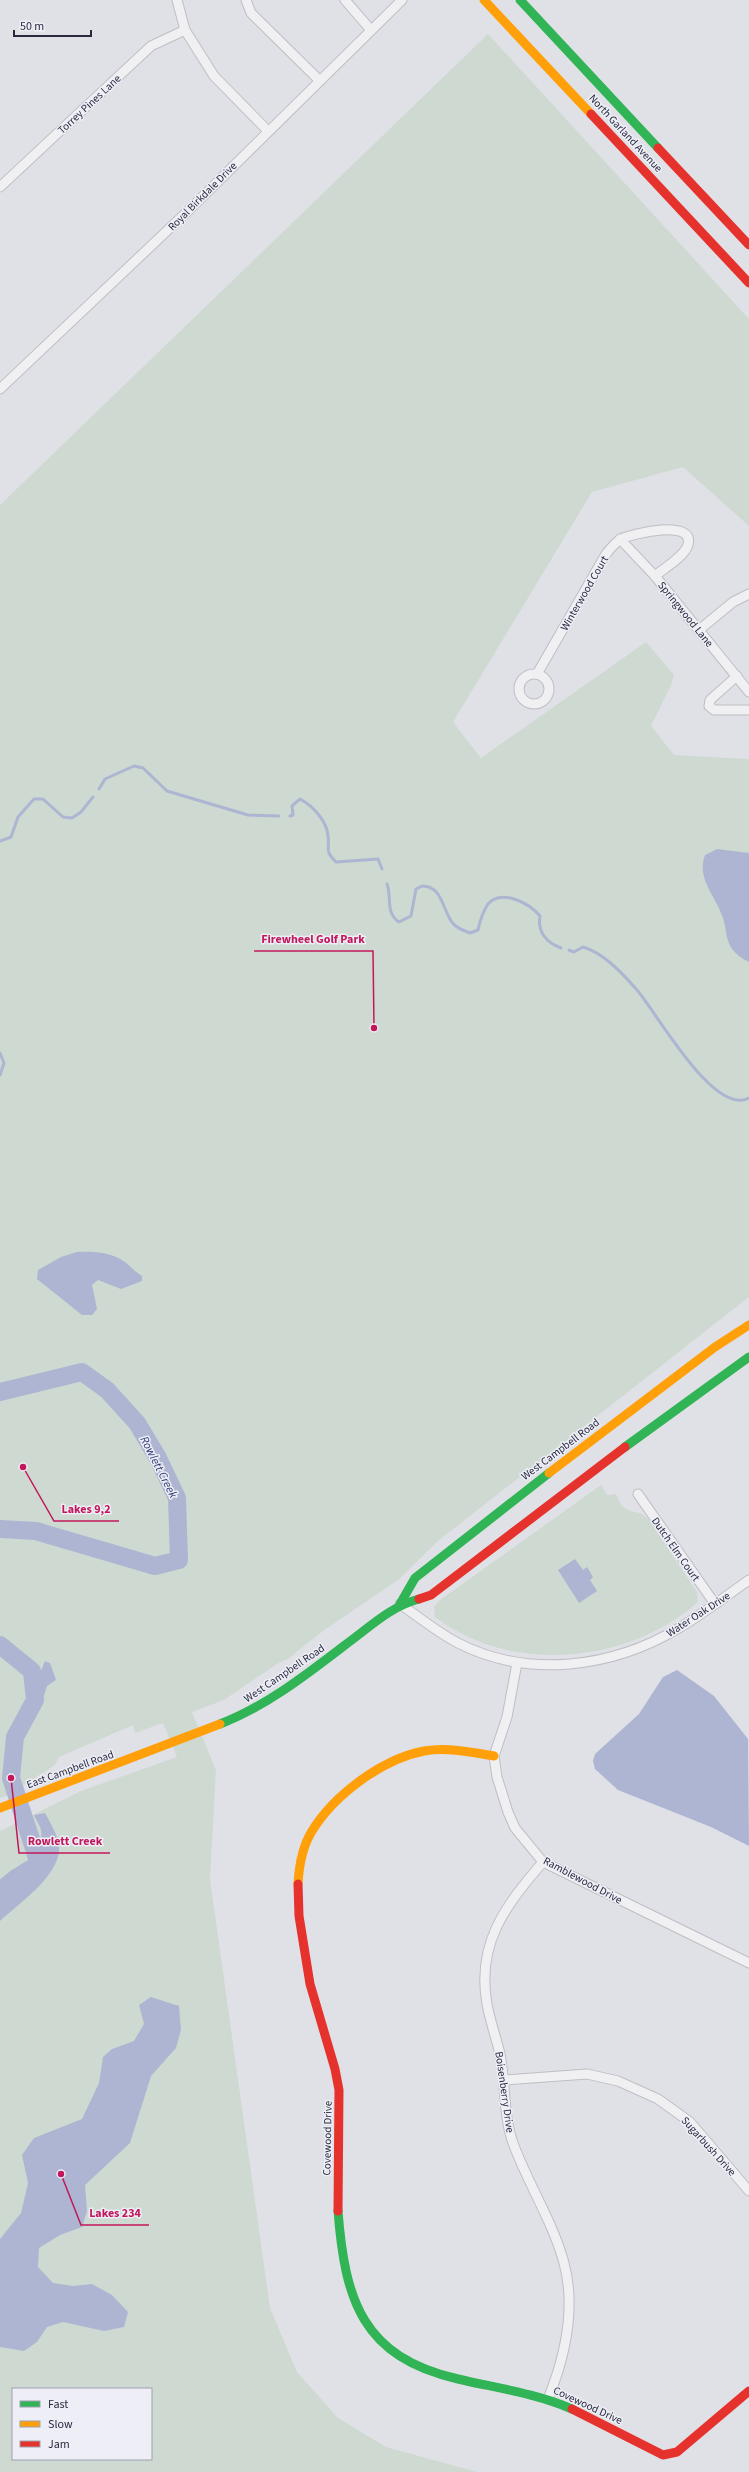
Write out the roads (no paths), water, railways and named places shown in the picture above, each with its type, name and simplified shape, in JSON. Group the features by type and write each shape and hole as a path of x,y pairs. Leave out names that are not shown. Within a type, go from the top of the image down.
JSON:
{"main road":[{"name":"North Garland Avenue","path":"484,0 749,283"},
{"name":"North Garland Avenue","path":"520,0 749,245"},
{"name":"West Campbell Road","path":"400,1604 414,1578 714,1347 749,1325"},
{"name":"West Campbell Road","path":"126,1761 229,1721 254,1708 311,1671 400,1604 431,1595 600,1465 749,1357"},
{"name":"Covewood Drive","path":"494,1756 458,1749 433,1748 414,1752 386,1764 331,1806 316,1823 299,1863 296,1892 300,1924 316,2010 333,2062 338,2086 340,2106 337,2195 342,2242 349,2281 360,2313 373,2334 386,2347 416,2366 458,2379 548,2399 582,2413 656,2452 669,2454 681,2449 749,2391"},
{"name":"East Campbell Road","path":"0,1808 126,1761"}],"street":[{"path":"177,0 185,30 214,76 268,130"},
{"path":"246,0 251,12 319,80"},
{"path":"345,0 370,30"},
{"name":"Royal Birkdale Drive","path":"0,389 190,209 268,130 402,0"},
{"name":"Torrey Pines Lane","path":"0,187 151,46 185,30"},
{"path":"620,539 662,529 682,532 687,537 688,544 684,552 655,576"},
{"name":"Springwood Lane","path":"620,539 655,576 749,692"},
{"name":"Winterwood Court","path":"537,674 606,554 620,539"},
{"path":"699,630 733,602 749,594"},
{"path":"737,676 710,700 709,706 714,710 749,710"},
{"name":"Dutch Elm Court","path":"638,1494 714,1604"},
{"name":"Water Oak Drive","path":"400,1604 457,1642 474,1650 517,1663 558,1666 593,1662 623,1655 678,1629 749,1580"},
{"name":"Ramblewood Drive","path":"517,1663 507,1718 494,1756 497,1777 515,1828 544,1862 749,1963"},
{"name":"Boisenberry Drive","path":"544,1862 518,1892 503,1914 493,1934 485,1962 487,2005 505,2080 506,2114 509,2132 528,2182 564,2262 569,2285 569,2311 564,2344 556,2379 548,2399"},
{"name":"Sugarbush Drive","path":"505,2080 587,2074 618,2081 658,2099 690,2122 749,2191"}],"water":[{"path":"717,849 749,853 749,962 738,956 730,946 720,910 705,880 703,864 705,855"},
{"path":"77,1252 95,1252 114,1256 125,1262 142,1276 142,1281 121,1289 98,1280 92,1285 97,1309 92,1315 82,1315 37,1279 38,1270 61,1257"},
{"path":"575,1559 583,1570 587,1567 593,1577 590,1580 597,1591 579,1603 558,1570"},
{"path":"45,1661 50,1663 56,1680 47,1686 40,1709 30,1707 33,1692 32,1685 38,1678"},
{"path":"677,1670 714,1696 748,1739 749,1846 711,1827 618,1790 595,1769 593,1761 595,1754 639,1714 663,1677"},
{"path":"45,1813 55,1832 59,1844 58,1855 54,1866 38,1887 0,1921 0,1886 28,1861 39,1846 41,1830 34,1815"},
{"path":"151,1997 179,2006 181,2030 176,2048 151,2076 130,2143 85,2185 87,2211 82,2227 60,2235 39,2248 38,2267 53,2283 73,2286 92,2284 112,2295 128,2312 124,2327 104,2331 63,2322 47,2327 37,2342 24,2351 0,2347 0,2239 21,2213 28,2183 22,2155 34,2138 82,2119 99,2083 103,2057 112,2049 134,2041 144,2024 139,2005"}],"waterway":[{"path":"99,789 105,779 134,766 143,768 167,791 248,815 279,816"},
{"path":"0,841 11,837 18,817 34,799 43,799 63,817 72,818 81,812 93,797"},
{"path":"290,816 293,815 292,806 300,799 318,814 325,825 327,830 328,850 336,862 378,859 382,869"},
{"path":"387,884 390,909 392,914 399,922 411,916 416,889 422,886 433,889 440,898 452,922 458,928 470,933 478,930 482,916 488,904 494,899 501,897 508,898 523,903 535,911 540,916 539,922 544,936 551,943 561,948"},
{"path":"569,950 574,952 583,947 606,959 626,977 637,990 687,1060 703,1078 720,1092 735,1100 749,1098"},
{"path":"0,1053 4,1063 0,1075"},
{"name":"Rowlett Creek","path":"0,1392 82,1372 107,1390 137,1423 158,1458 177,1498 179,1560 155,1566 36,1531 0,1529"},
{"name":"Rowlett Creek","path":"0,1645 32,1671 35,1700 15,1737 11,1778 39,1864 16,1878 0,1891"}],"place":[{"name":"Firewheel Golf Park","path":"374,1028"},
{"name":"Lakes 9,2","path":"23,1467"},
{"name":"Rowlett Creek","path":"11,1778"},
{"name":"Lakes 234","path":"61,2174"}]}
